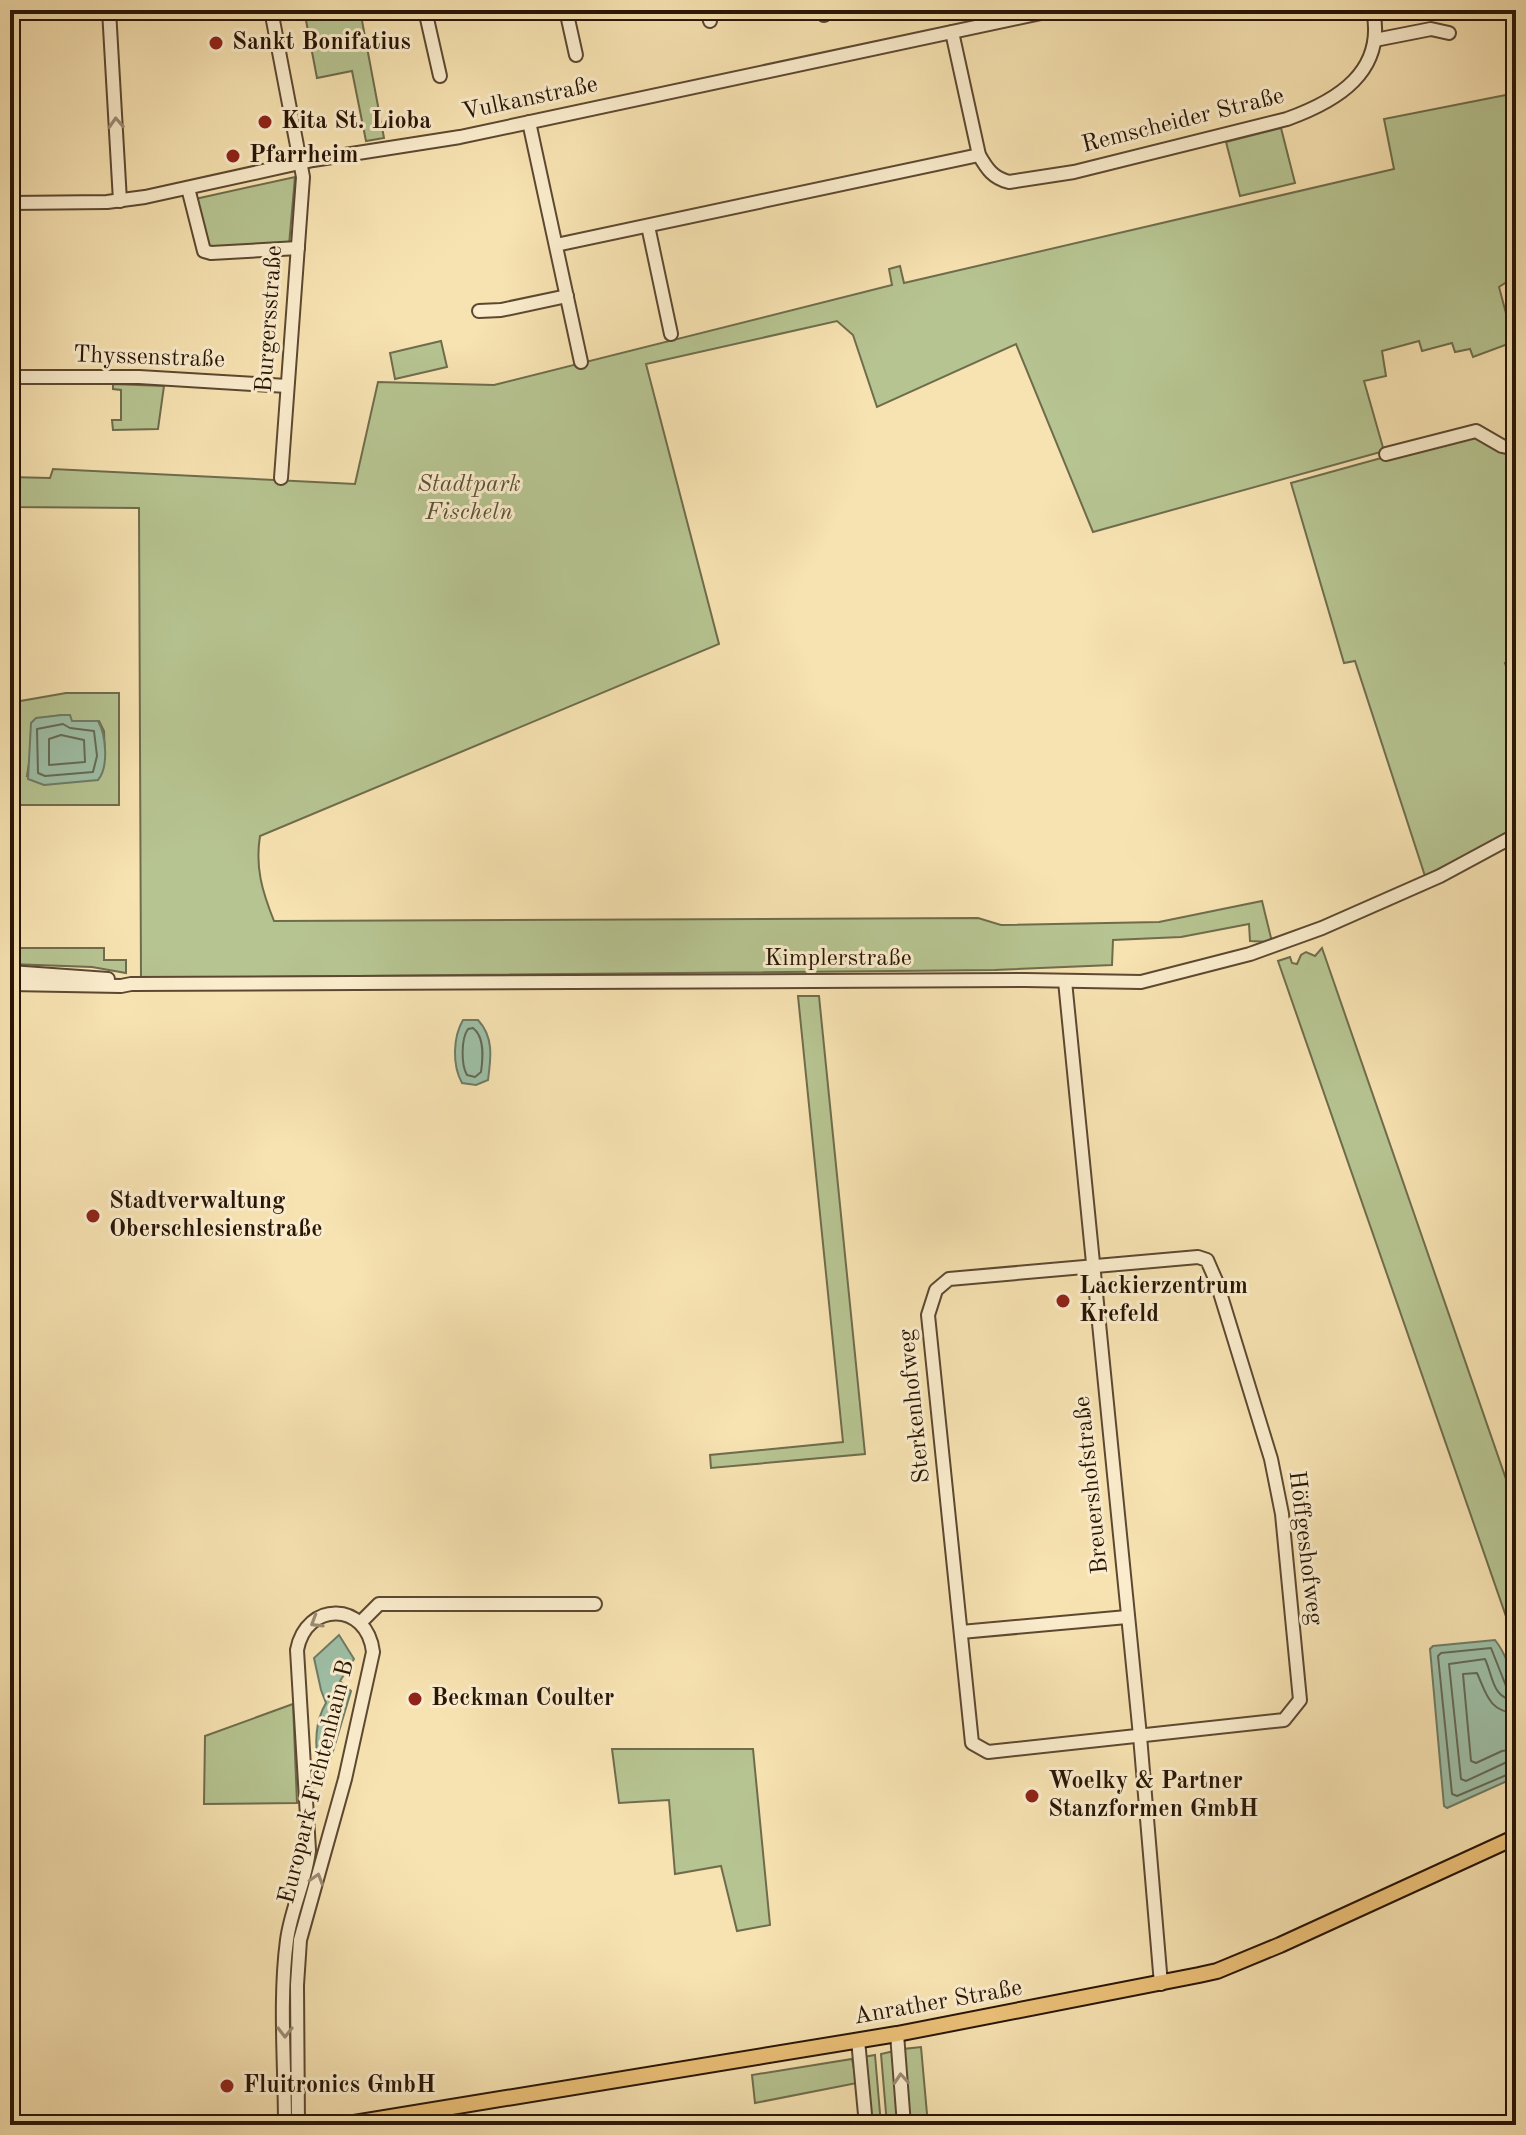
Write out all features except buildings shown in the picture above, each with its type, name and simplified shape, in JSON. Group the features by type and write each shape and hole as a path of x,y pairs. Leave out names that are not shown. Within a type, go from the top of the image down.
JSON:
{"main road":[{"name":"Anrather Straße","path":"342,2125 897,2034 1217,1971 1516,1837"}],"street":[{"path":"109,10 120,201"},
{"name":"Burgersstraße","path":"271,10 303,185 281,478"},
{"path":"425,10 440,76"},
{"path":"566,10 576,55"},
{"name":"Vulkanstraße","path":"10,203 120,201 301,163 427,143 1055,10"},
{"name":"Remscheider Straße","path":"979,155 988,170 1000,180 1031,180 1287,119 1329,100 1357,79 1368,61 1375,40 1373,10"},
{"path":"1375,40 1431,29 1449,33"},
{"path":"556,245 979,155 952,32"},
{"path":"529,122 581,362"},
{"path":"188,188 204,251 298,248"},
{"path":"648,226 671,334"},
{"path":"479,311 501,310 567,296"},
{"name":"Thyssenstraße","path":"10,377 139,377 287,386"},
{"path":"1386,454 1476,431 1502,446 1516,449"},
{"name":"Kimplerstraße","path":"10,984 1141,982 1250,954 1322,928 1427,882 1516,835"},
{"name":"Kimplerstraße","path":"10,972 92,976 131,984"},
{"name":"Breuershofstraße","path":"1065,981 1140,1736 1161,1984"},
{"name":"Höffgeshofweg","path":"1093,1266 1198,1257 1207,1260 1228,1313 1254,1399 1282,1514 1300,1700 1284,1720 1140,1736"},
{"name":"Sterkenhofweg","path":"1093,1266 949,1279 936,1290 928,1315 972,1743 988,1752 1140,1736"},
{"path":"360,1623 379,1604 595,1604"},
{"name":"Europark Fichtenhain B","path":"285,2125 292,1954 331,1831 370,1669 371,1641 360,1623 349,1616 329,1614 312,1621 299,1639 297,1668 309,1850 305,1876 291,1920 292,1954 298,2125"},
{"path":"961,1632 1127,1617"},
{"path":"897,2034 904,2125"},
{"path":"858,2040 866,2125"}],"green space":[{"path":"304,10 360,10 384,138 366,141 352,71 317,78"},
{"name":"Stadtpark Fischeln","path":"1516,93 1516,276 1499,287 1511,332 1516,331 1516,341 1473,357 1470,349 1455,352 1452,343 1422,351 1419,341 1382,351 1386,376 1364,381 1384,451 1093,532 1016,344 877,407 853,335 837,321 646,364 719,644 260,836 258,858 261,879 274,921 978,918 1001,925 1159,922 1262,901 1272,942 1250,941 1249,924 1181,937 1113,940 1112,965 995,970 141,978 139,508 10,507 10,477 50,478 53,469 355,484 378,382 494,385 892,285 889,269 900,266 904,283 1394,169 1384,119"},
{"path":"1281,128 1295,183 1240,196 1226,142"},
{"path":"295,177 289,245 208,249 195,199"},
{"path":"441,341 447,367 395,379 390,353"},
{"path":"113,384 164,386 158,429 113,430 112,420 121,420 121,390 113,389"},
{"path":"1476,434 1516,452 1516,660 1505,663 1516,697 1516,830 1425,876 1355,661 1344,663 1291,483"},
{"path":"66,693 119,693 119,805 10,805 10,720 15,702","holes":["62,715 71,721 99,721 104,731 105,756 27,776 36,719"]},
{"path":"10,941 15,948 104,948 104,960 126,960 126,973 92,967 10,964"},
{"path":"1322,948 1516,1508 1516,1618 1508,1622 1278,961 1290,957 1292,963 1297,964 1301,955 1306,952 1315,956"},
{"path":"798,996 819,996 865,1454 711,1468 710,1455 843,1442"},
{"path":"293,1704 297,1803 204,1804 205,1736"},
{"path":"612,1749 753,1749 770,1925 737,1931 721,1866 675,1874 669,1800 619,1803"},
{"path":"921,2047 928,2125 908,2125 903,2049"},
{"path":"894,2051 900,2125 887,2125 881,2054"},
{"path":"875,2055 881,2125 869,2125 863,2057"},
{"path":"852,2059 857,2083 755,2103 752,2075"}],"water":[{"path":"70,715 72,721 98,721 105,751 104,767 98,780 44,785 28,779 31,723 36,718"},
{"path":"463,1020 478,1020 489,1041 488,1080 476,1085 462,1083 455,1060"},
{"path":"339,1635 354,1659 340,1681 351,1691 327,1771 320,1772 317,1737 319,1719 326,1703 314,1658"},
{"path":"1495,1640 1504,1654 1514,1688 1516,1777 1447,1808 1444,1806 1430,1649 1433,1646"}],"place":[{"name":"Sankt Bonifatius","path":"216,43"},
{"name":"Kita St. Lioba","path":"265,122"},
{"name":"Pfarrheim","path":"233,156"},
{"name":"Stadtverwaltung Oberschlesienstraße","path":"93,1216"},
{"name":"Lackierzentrum Krefeld","path":"1063,1301"},
{"name":"Beckman Coulter","path":"415,1699"},
{"name":"Woelky & Partner Stanzformen GmbH","path":"1032,1796"},
{"name":"Fluitronics GmbH","path":"227,2086"}]}
